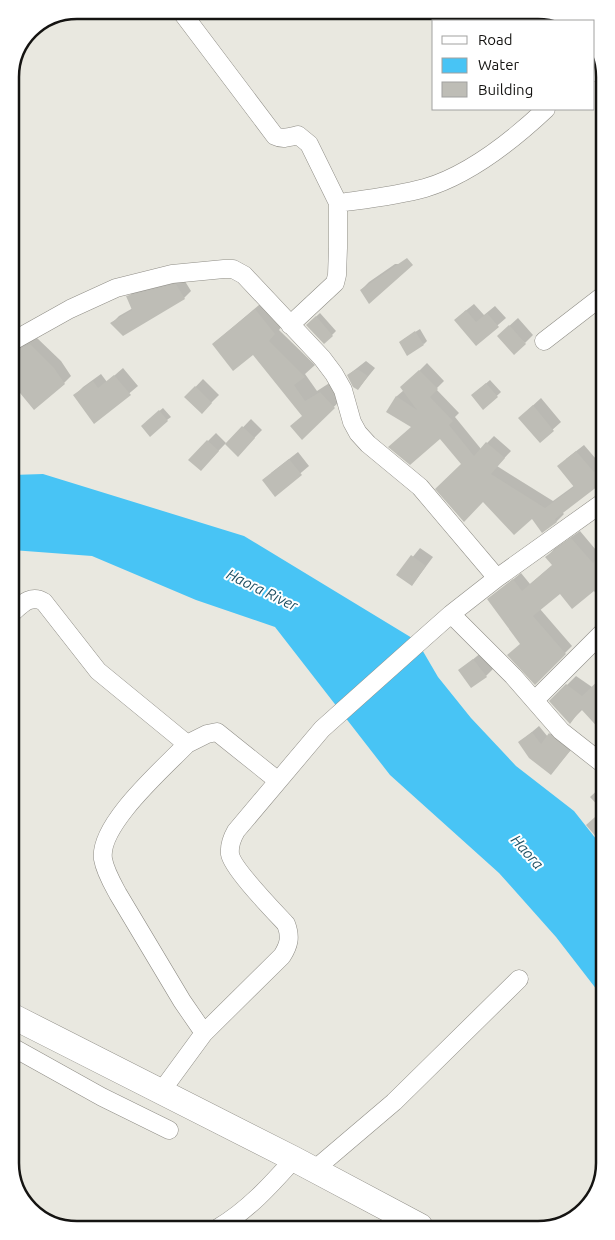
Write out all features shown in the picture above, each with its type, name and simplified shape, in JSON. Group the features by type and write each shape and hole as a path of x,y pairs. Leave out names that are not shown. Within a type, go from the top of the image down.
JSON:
{"main road":[{"path":"19,1020 160,1093 304,1164 411,1221"}],"street":[{"path":"187,19 275,136 280,138 298,135 309,144 338,203 338,248 335,283 290,325"},
{"path":"338,203 395,196 427,187 456,175 488,156 545,110"},
{"path":"19,338 70,309 116,288 172,274 233,269 244,275 322,358 343,390 352,422 358,433 368,444 420,487 497,578"},
{"path":"544,341 596,301"},
{"path":"160,1093 204,1033 282,956 287,947 289,932 286,924 241,872 230,855 231,840 236,831 322,729 451,614 497,578 596,507"},
{"path":"19,607 27,600 34,598 44,602 98,671 187,744"},
{"path":"451,614 535,700 561,731 596,758"},
{"path":"535,700 596,639"},
{"path":"204,1033 182,1000 109,878 103,859 104,844 112,825 134,798 187,744 207,734 217,732 278,780"},
{"path":"229,1221 304,1164 394,1102 519,979"},
{"path":"19,1051 102,1097 170,1130"}],"water":[{"path":"43,474 244,536 417,641 438,677 471,718 516,766 574,811 596,839 596,989 556,937 499,873 390,775 275,627 196,600 92,556 19,551 19,475"}],"building":[{"path":"407,258 413,265 369,304 360,290"},
{"path":"176,284 185,299 123,336 110,323 132,310 126,296"},
{"path":"255,309 275,334 269,341 305,377 294,385 305,401 320,392 335,408 302,440 290,426 302,416 253,355 233,371 212,344"},
{"path":"466,310 476,322 487,313 499,327 476,346 454,320"},
{"path":"316,316 333,336 324,344 306,325"},
{"path":"509,325 526,344 514,355 497,336"},
{"path":"415,331 424,345 407,356 399,342"},
{"path":"30,344 54,368 65,384 34,410 19,392 19,349"},
{"path":"355,370 359,370 368,376 358,390 353,387 347,375"},
{"path":"419,370 438,389 430,397 453,421 449,425 474,456 486,442 505,458 491,474 545,508 574,487 557,466 576,451 594,472 596,471 596,488 555,519 557,522 542,533 532,519 514,535 483,502 464,522 435,489 461,464 440,439 410,465 388,447 411,427 386,412 396,396 417,410 400,387"},
{"path":"114,375 131,395 94,424 73,395 93,381 98,388"},
{"path":"486,383 498,397 483,410 471,395"},
{"path":"195,386 212,403 202,414 184,397"},
{"path":"533,405 554,431 540,443 518,418"},
{"path":"159,410 168,421 150,437 141,426"},
{"path":"242,426 255,438 238,457 225,444"},
{"path":"207,440 219,451 201,471 188,460"},
{"path":"289,459 302,475 275,497 262,480"},
{"path":"571,538 593,563 595,561 596,563 596,594 594,591 572,609 560,594 533,616 566,654 535,685 507,655 520,644 487,599 513,579 522,591 552,565 545,557"},
{"path":"411,555 426,566 412,586 396,575"},
{"path":"473,659 487,677 471,688 458,670"},
{"path":"596,683 596,725 581,709 570,724 549,701 566,684 582,696"},
{"path":"532,732 541,744 549,733 570,751 551,775 529,758 518,742"},
{"path":"596,816 596,837 586,825"}],"water label":[{"name":"Haora River","path":"262,590"},
{"name":"Haora","path":"527,852"}]}
